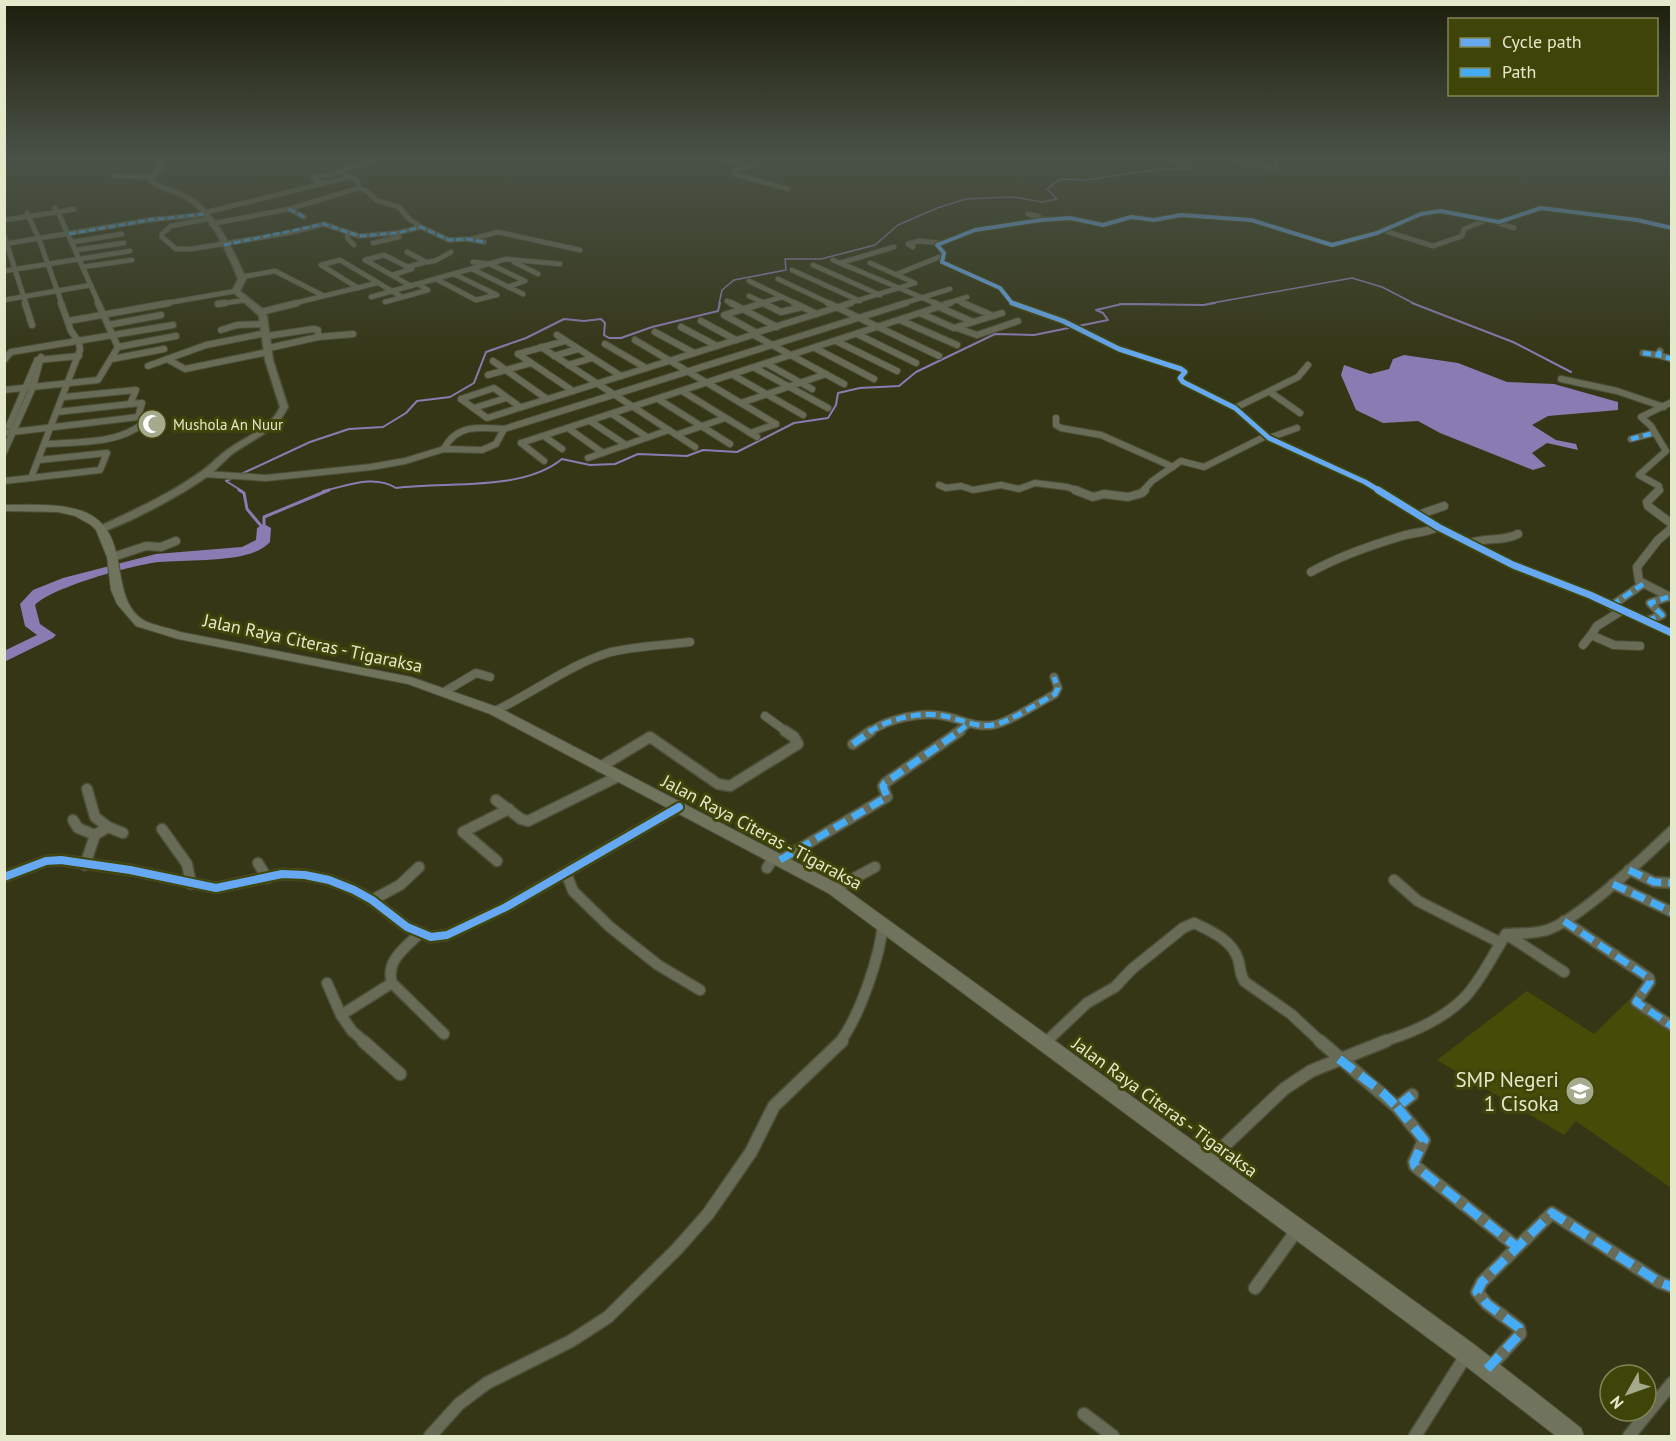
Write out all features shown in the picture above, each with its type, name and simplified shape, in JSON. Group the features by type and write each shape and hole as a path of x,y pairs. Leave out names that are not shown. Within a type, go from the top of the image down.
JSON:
{"main road":[{"path":"4,508 30,507 69,511 86,517 101,530"},
{"name":"Jalan Raya Citeras - Tigaraksa","path":"101,530 114,565 117,590 123,604 132,616 151,627 178,635 411,681 495,711 616,777 679,807 773,862 834,889 1467,1353 1573,1437"}],"street":[{"path":"32,478 79,356 79,342 71,331 33,226"},
{"path":"65,226 111,336 118,347"},
{"path":"6,244 132,226"},
{"path":"171,226 162,234 162,237 178,250 224,245 313,226"},
{"path":"213,226 241,277 236,291"},
{"path":"330,226 347,233 366,236 421,227 449,240 470,239 498,232 580,250"},
{"path":"913,247 908,244 919,241 939,243 975,230 1001,226"},
{"path":"1271,226 1332,245 1391,226"},
{"path":"1382,230 1433,246 1462,236 1464,229 1471,226"},
{"path":"1508,226 1514,228"},
{"path":"373,243 427,230"},
{"path":"347,233 348,239 354,245"},
{"path":"73,242 122,234"},
{"path":"4,235 32,325"},
{"path":"470,239 484,242"},
{"path":"76,250 124,243"},
{"path":"939,243 944,254 942,261 1003,290 1009,302 1063,321 1119,349 1181,369 1185,372 1180,378 1183,382 1235,408 1268,437 1365,482 1438,527 1513,565 1590,595 1671,633"},
{"path":"840,263 894,247"},
{"path":"4,271 130,251"},
{"path":"406,252 423,260 435,261 454,252 441,251"},
{"path":"407,267 423,260 430,252"},
{"path":"392,275 412,269 384,255 365,260 411,286"},
{"path":"371,297 454,274 472,265 482,255"},
{"path":"897,274 942,256"},
{"path":"472,265 493,263 506,257 533,262 563,262"},
{"path":"506,257 538,274"},
{"path":"83,267 132,260"},
{"path":"358,288 321,265 340,260 402,297"},
{"path":"833,260 973,322"},
{"path":"521,266 533,262"},
{"path":"493,263 525,281 508,287"},
{"path":"520,407 494,388 461,399 487,417 547,399 670,361 915,283 870,263"},
{"path":"472,265 523,294"},
{"path":"813,265 880,295"},
{"path":"824,284 881,267"},
{"path":"792,270 860,301"},
{"path":"241,277 273,271 324,296"},
{"path":"436,279 476,300 498,296 454,274"},
{"path":"778,279 939,356"},
{"path":"749,281 817,314"},
{"path":"261,312 377,283"},
{"path":"385,302 428,290 418,284"},
{"path":"4,300 91,285"},
{"path":"444,449 446,440 451,435 466,428 504,429 950,289"},
{"path":"101,530 135,514 204,474 229,452 270,424 282,411 283,402 268,350 261,312 236,291"},
{"path":"68,321 236,291"},
{"path":"748,296 782,312 802,307"},
{"path":"782,297 724,316 771,346 844,384"},
{"path":"543,461 521,443 967,297"},
{"path":"218,304 246,300"},
{"path":"727,301 777,327"},
{"path":"958,301 993,316"},
{"path":"975,308 986,304"},
{"path":"920,313 952,328 977,335 1018,321"},
{"path":"957,328 1002,313"},
{"path":"108,325 160,315"},
{"path":"900,320 957,345"},
{"path":"701,321 736,340"},
{"path":"4,360 10,352 47,348 173,325"},
{"path":"221,330 239,325 266,331"},
{"path":"681,327 717,346"},
{"path":"148,366 226,338 266,331 312,329 318,330 318,338"},
{"path":"4,452 7,434 40,359 47,348 71,331"},
{"path":"655,332 694,353"},
{"path":"166,359 181,368 209,364 318,338 352,334"},
{"path":"857,334 916,363"},
{"path":"118,347 176,336"},
{"path":"557,336 621,376"},
{"path":"565,340 518,354 573,391"},
{"path":"635,340 776,424 753,435 682,391"},
{"path":"836,341 897,371"},
{"path":"605,344 646,368"},
{"path":"4,390 99,380 118,347"},
{"path":"541,347 695,447"},
{"path":"195,348 209,364"},
{"path":"815,348 874,379"},
{"path":"554,356 578,349"},
{"path":"112,359 164,350"},
{"path":"1643,353 1659,353 1671,359"},
{"path":"40,359 79,356"},
{"path":"568,365 592,358"},
{"path":"7,434 33,387 40,359"},
{"path":"493,362 547,399"},
{"path":"488,375 531,363"},
{"path":"767,364 812,389"},
{"path":"1235,408 1301,376 1308,365"},
{"path":"1181,369 1194,366"},
{"path":"755,368 828,408"},
{"path":"741,403 826,374"},
{"path":"733,375 803,415"},
{"path":"1561,379 1617,391 1664,407"},
{"path":"64,397 136,390 130,404"},
{"path":"1270,392 1300,413"},
{"path":"474,408 506,398"},
{"path":"658,399 730,444"},
{"path":"1671,402 1641,417 1666,451 1639,475 1659,486 1660,489 1647,502 1648,506 1671,524"},
{"path":"57,412 142,403 138,417"},
{"path":"612,414 647,438"},
{"path":"7,434 138,417 143,419 141,427 120,435 46,444"},
{"path":"676,435 725,418"},
{"path":"1056,418 1056,425 1061,428 1101,435 1173,467"},
{"path":"590,421 626,445"},
{"path":"568,428 603,453"},
{"path":"939,485 946,488 961,486 973,490 1001,485 1019,489 1035,483 1067,487 1093,497 1104,494 1128,497 1142,493 1152,481 1185,460 1203,467 1257,439 1297,428"},
{"path":"204,474 254,478 371,467 405,461 444,449 476,451 489,448 499,440 504,429"},
{"path":"588,458 669,430"},
{"path":"1631,439 1654,433"},
{"path":"544,436 562,449"},
{"path":"4,481 100,470 108,454 39,460"},
{"path":"1418,515 1444,506"},
{"path":"1311,572 1330,560 1368,547 1394,542 1401,537 1422,534 1438,527"},
{"path":"1670,597 1639,581 1637,567 1658,540 1671,528"},
{"path":"1470,543 1482,539 1506,540 1518,534"},
{"path":"114,565 146,546 161,547 176,541"},
{"path":"1611,606 1643,584"},
{"path":"1646,621 1662,615 1650,603 1670,597"},
{"path":"1583,645 1597,626 1621,611"},
{"path":"1591,635 1614,645 1641,646"},
{"path":"495,711 527,696 581,664 612,652 690,642"},
{"path":"444,692 476,673 490,677"},
{"path":"853,744 882,723 897,718 942,715 968,724 996,725 1055,694 1058,688 1054,677"},
{"path":"600,767 650,736 718,784 730,786 798,744 794,736 765,716"},
{"path":"773,862 887,797 883,786 885,783 938,748 968,724"},
{"path":"496,800 521,819 528,821 616,777"},
{"path":"87,789 95,818 123,833"},
{"path":"4,877 46,861 61,860 130,870 216,888 294,874 311,876 341,884 372,900 400,923 419,934 431,937 447,935 506,907 679,807"},
{"path":"497,861 463,832 509,809"},
{"path":"73,820 78,828 96,835"},
{"path":"85,865 96,835 108,827"},
{"path":"162,828 187,864 192,884"},
{"path":"1503,938 1545,931 1564,921 1613,884 1671,831"},
{"path":"258,863 267,879"},
{"path":"372,900 400,885 419,867"},
{"path":"834,889 875,867"},
{"path":"1629,870 1654,882 1671,883"},
{"path":"566,873 573,891 610,927 658,965 700,990"},
{"path":"1394,880 1418,901 1503,938 1564,972"},
{"path":"1613,884 1671,912"},
{"path":"1564,921 1649,978 1650,982 1636,1002 1671,1026"},
{"path":"430,1437 459,1404 487,1383 571,1341 608,1317 677,1249 708,1214 751,1152 774,1106 837,1047 851,1028 881,944 883,923"},
{"path":"1045,1043 1086,1003 1115,987 1132,969 1183,928 1194,923 1207,929 1236,950 1242,965 1240,975 1245,982 1291,1014 1339,1059 1382,1092 1397,1107 1424,1140 1414,1162 1415,1166 1518,1247"},
{"path":"419,934 390,964 389,976 392,983 444,1034"},
{"path":"1206,1163 1284,1089 1311,1071 1414,1032 1438,1018 1466,996 1503,938"},
{"path":"327,983 341,1015 352,1031 400,1074"},
{"path":"341,1015 392,983"},
{"path":"1397,1107 1412,1095"},
{"path":"1487,1370 1520,1334 1519,1328 1481,1299 1477,1292 1482,1282 1545,1218 1554,1213 1619,1257 1671,1287"},
{"path":"1255,1288 1298,1229"},
{"path":"1420,1434 1467,1353"},
{"path":"1629,1437 1671,1383"},
{"path":"1084,1414 1113,1437"}],"shaded area":[{"path":"1404,355 1458,363 1507,382 1554,384 1618,402 1618,410 1548,416 1532,425 1556,440 1576,444 1578,450 1547,443 1532,453 1546,466 1533,470 1440,433 1418,421 1383,423 1356,410 1341,375 1344,365 1370,374 1389,369 1393,359"},
{"name":"SMP Negeri 1 Cisoka","path":"1527,991 1594,1034 1631,998 1671,1023 1671,1188 1576,1121 1564,1135 1437,1060"}],"waterway":[{"path":"719,304 722,290 734,280 786,270 785,259 821,259 875,245 897,226"},
{"path":"1207,304 1352,278 1382,287 1415,304"},
{"path":"239,475 310,442 349,429 383,427 406,413 417,401 450,397 474,383 486,352 526,338 564,319 584,321 601,319 605,323 604,335 609,338 621,338 652,327 718,311 720,303"},
{"path":"1122,304 1204,305 1215,303"},
{"path":"1412,303 1513,342 1571,372"},
{"path":"323,491 370,481 396,488 505,481 545,469 562,459 590,465 615,464 638,454 687,456 703,450 737,452 794,423 828,418 836,405 838,393 860,388 899,386 916,372 995,334 1034,335 1108,320 1103,313 1096,310 1122,304"},
{"path":"1122,304 1159,304"},
{"path":"233,478 226,481 242,491"},
{"path":"239,490 244,493 247,509 262,527"},
{"path":"264,528 264,517 329,490"},
{"path":"4,657 48,635 33,626 27,604 38,593 68,581 156,558 245,551 263,542 264,528"}],"marked path":[{"path":"69,234 113,226"},
{"path":"224,245 313,226"},
{"path":"331,226 359,236 397,233 421,227 449,240 467,239 484,242"},
{"path":"1660,351 1658,355 1672,359"},
{"path":"1643,353 1658,355"},
{"path":"1631,439 1654,433"},
{"path":"1611,606 1643,584"},
{"path":"1646,621 1662,615 1650,603 1668,597"},
{"path":"853,744 882,723 897,718 942,715 979,726 996,725 1055,694 1058,688 1054,677"},
{"path":"780,860 887,797 883,786 885,783 938,748 968,724"},
{"path":"1629,870 1654,882 1672,883"},
{"path":"1613,884 1672,912"},
{"path":"1564,921 1649,978 1650,982 1636,1002 1672,1026"},
{"path":"1339,1059 1382,1092 1397,1107 1412,1095"},
{"path":"1397,1107 1424,1140 1414,1162 1415,1166 1517,1247"},
{"path":"1487,1369 1520,1334 1519,1328 1487,1304 1477,1292 1482,1282 1552,1213 1659,1282 1672,1287"}],"cycle path":[{"path":"1000,226 975,230 937,245 944,253 942,262 1000,288 1012,303 1063,321 1119,349 1181,369 1185,372 1180,378 1183,382 1235,408 1269,438 1365,482 1438,527 1513,565 1590,595 1672,633"},
{"path":"1271,226 1332,245 1377,233 1393,226"},
{"path":"1664,226 1672,228"},
{"path":"4,877 46,861 61,860 130,870 216,888 282,874 305,875 329,880 354,890 372,900 407,927 431,937 447,935 506,907 679,807"}],"place":[{"name":"Mushola An Nuur","path":"152,424"},
{"name":"SMP Negeri 1 Cisoka","path":"1580,1091"}]}
